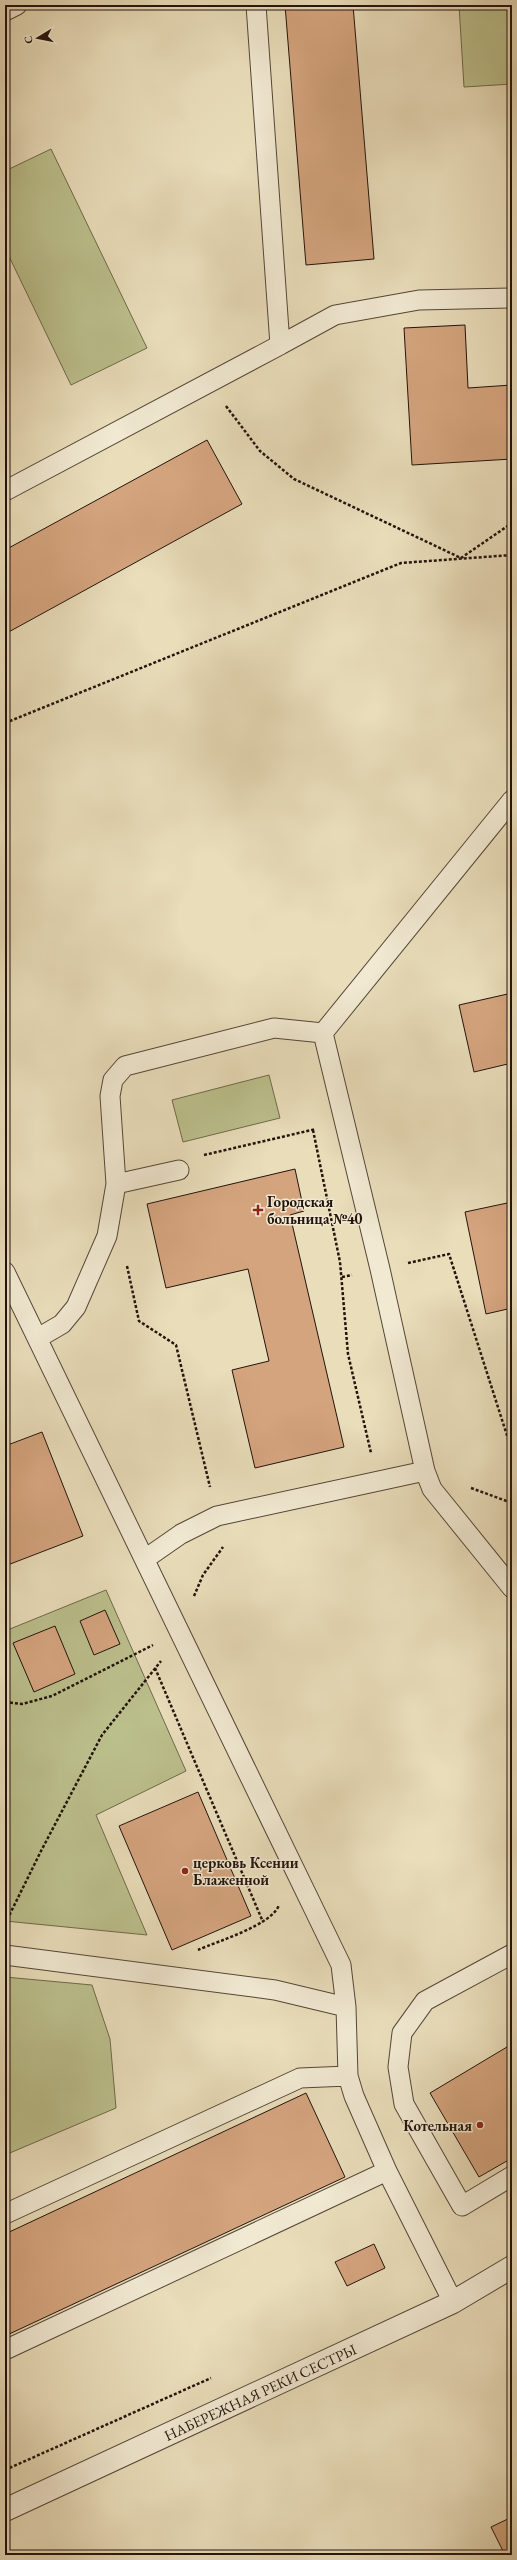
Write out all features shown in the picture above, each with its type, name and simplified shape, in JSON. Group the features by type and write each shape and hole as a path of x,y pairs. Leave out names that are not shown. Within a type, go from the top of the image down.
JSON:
{"street":[{"name":"НАБЕРЕЖНАЯ РЕКИ СЕСТРЫ","path":"5,2510 453,2302 512,2267"}],"lane":[{"path":"5,11 17,5"},
{"path":"256,5 280,345"},
{"path":"5,491 335,315 419,300 512,298"},
{"path":"324,1033 512,800"},
{"path":"38,1338 62,1324 76,1307 107,1236 116,1184 110,1096 113,1080 126,1066 274,1028 324,1033"},
{"path":"324,1033 380,1269 425,1471 432,1489 512,1588"},
{"path":"116,1184 179,1170"},
{"path":"5,1272 341,1966 346,2007 348,2076 354,2096 387,2171 453,2302"},
{"path":"145,1559 181,1534 216,1516 425,1471"},
{"path":"512,1954 425,2001 402,2033 398,2067 404,2104 462,2206 512,2176"},
{"path":"5,1955 275,1990 346,2007"},
{"path":"5,2214 300,2078 348,2076"},
{"path":"5,2350 387,2171"}],"path":[{"path":"211,382 234,419 260,451 294,478 461,558"},
{"path":"461,558 512,523"},
{"path":"5,723 400,564 512,555"},
{"path":"313,1130 342,1277 348,1354 378,1481"},
{"path":"5,1924 40,1851 102,1735 170,1649 179,1632 203,1575 225,1544 216,1516 176,1345 139,1321 124,1252 107,1236"},
{"path":"342,1277 450,1254 512,1451"},
{"path":"432,1489 458,1484 512,1503"},
{"path":"5,1702 22,1704 52,1696 179,1632"},
{"path":"154,1668 263,1922"},
{"path":"194,1951 263,1922 277,1911 280,1901"}],"green space":[{"path":"459,5 512,5 512,84 464,87"},
{"path":"51,149 147,348 71,385 5,248 5,171"},
{"path":"269,1075 280,1118 183,1142 172,1100"},
{"path":"106,1590 186,1771 96,1815 147,1935 5,1921 5,1631"},
{"path":"5,1977 92,1985 110,2039 116,2108 5,2155"}],"building":[{"path":"285,5 353,5 374,259 306,265"},
{"path":"465,325 468,388 512,385 512,459 412,465 404,328"},
{"path":"207,440 242,504 5,634 5,550"},
{"path":"512,993 512,1063 474,1072 459,1005"},
{"path":"295,1169 304,1211 290,1215 344,1447 255,1468 232,1370 269,1361 248,1269 166,1288 147,1204"},
{"path":"512,1202 512,1308 486,1314 465,1212"},
{"path":"42,1432 83,1536 5,1566 5,1446"},
{"path":"105,1610 120,1644 94,1655 80,1621"},
{"path":"55,1626 75,1674 34,1692 13,1643"},
{"name":"церковь Ксении Блаженной","path":"198,1792 251,1916 172,1950 119,1826"},
{"name":"Котельная","path":"512,2044 512,2158 479,2177 430,2093"},
{"path":"306,2093 345,2177 5,2336 5,2234"},
{"path":"374,2244 385,2268 347,2286 335,2262"},
{"path":"512,2517 512,2555 505,2555 491,2527"}],"place":[{"name":"Городская больница №40","path":"258,1210"},
{"name":"церковь Ксении Блаженной","path":"185,1871"},
{"name":"Котельная","path":"480,2125"}]}
